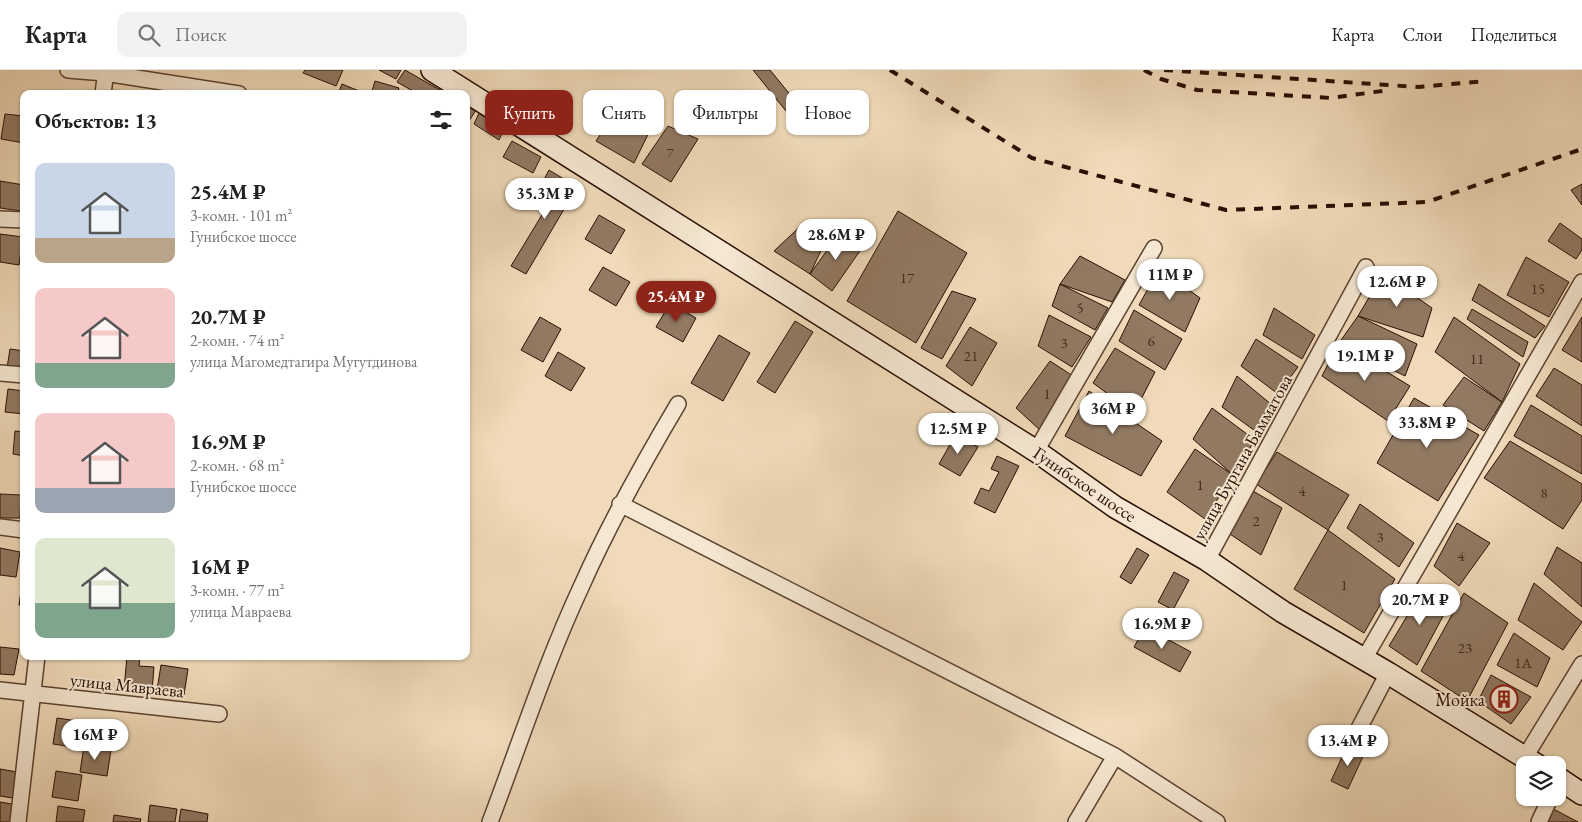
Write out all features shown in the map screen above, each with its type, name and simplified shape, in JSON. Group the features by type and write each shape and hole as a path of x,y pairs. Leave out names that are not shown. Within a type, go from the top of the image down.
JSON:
{"main road":[{"name":"Гунибское шоссе","path":"432,70 464,90"},
{"name":"Гунибское шоссе","path":"470,94 1036,451 1115,507 1207,560 1283,612 1388,673 1523,756"},
{"path":"1566,784 1582,794"}],"street":[{"path":"68,70 106,72 215,90"},
{"path":"104,90 106,72"},
{"path":"0,219 20,220"},
{"path":"1036,451 1154,248"},
{"name":"улица Бургана Бамматова","path":"1207,560 1366,267"},
{"path":"1364,659 1582,282"},
{"path":"0,373 20,375"},
{"path":"490,822 561,633 620,504 678,404"},
{"path":"620,504 1115,756 1217,822"},
{"path":"0,527 20,530"},
{"path":"18,822 37,660"},
{"path":"1534,756 1582,664"},
{"path":"1353,740 1388,673"},
{"name":"улица Мавраева","path":"0,690 220,714"},
{"path":"1076,822 1115,756"},
{"path":"1539,822 1546,806"}],"building":[{"path":"305,70 343,70 336,86 303,73"},
{"path":"379,70 401,70 396,79"},
{"path":"405,70 440,90 411,90 397,82"},
{"path":"753,70 770,70 786,90 786,111 776,99 776,90 769,90"},
{"path":"375,81 399,88 398,90 372,90"},
{"path":"342,84 357,90 340,90"},
{"path":"470,106 476,110 470,119"},
{"path":"480,111 485,114 485,131 474,124"},
{"path":"5,114 20,116 20,142 1,139"},
{"path":"668,126 674,129 674,135 689,135 698,139 671,182 642,164 662,135 664,135"},
{"path":"491,135 501,135 499,140"},
{"path":"600,135 648,135 634,163 596,141"},
{"path":"512,141 541,157 533,173 503,157"},
{"path":"549,170 577,187 526,274 511,266 554,195 540,187"},
{"path":"0,181 20,184 20,211 0,208"},
{"path":"1582,184 1582,205 1571,190"},
{"path":"898,211 967,253 916,343 847,301"},
{"path":"599,215 625,230 611,254 585,239"},
{"path":"806,221 826,240 810,274 774,251"},
{"path":"1560,223 1582,239 1582,250 1576,259 1548,241"},
{"path":"841,231 862,248 832,291 810,274"},
{"path":"0,234 20,237 19,265 0,262"},
{"path":"1080,256 1125,280 1112,302 1060,284"},
{"path":"1526,257 1569,282 1549,317 1507,295"},
{"path":"603,267 630,282 616,306 589,290"},
{"path":"1159,269 1200,298 1185,332 1139,305"},
{"path":"1383,274 1432,308 1423,337 1358,316"},
{"path":"1060,284 1108,308 1095,330 1052,306"},
{"path":"1479,284 1545,326 1535,338 1472,300"},
{"path":"952,291 976,299 942,359 921,348"},
{"path":"670,303 696,318 683,342 656,327"},
{"path":"1274,308 1315,335 1302,359 1263,335"},
{"path":"1472,309 1528,342 1523,357 1467,319"},
{"path":"1134,310 1182,339 1165,370 1119,341"},
{"path":"1049,315 1091,337 1072,367 1038,346"},
{"path":"1358,316 1417,344 1405,376 1339,343"},
{"path":"540,317 561,329 543,362 521,350"},
{"path":"1454,317 1520,364 1502,402 1435,352"},
{"path":"1582,317 1582,362 1562,350"},
{"path":"795,321 813,332 775,393 757,382"},
{"path":"970,327 997,343 972,386 946,366"},
{"path":"719,335 750,353 723,401 691,383"},
{"path":"1256,339 1298,367 1278,394 1241,366"},
{"path":"1339,343 1410,386 1388,421 1322,376"},
{"path":"1115,348 1155,372 1134,413 1093,383"},
{"path":"10,349 20,350 20,370 7,368"},
{"path":"558,352 585,368 571,391 545,376"},
{"path":"1050,361 1076,378 1041,431 1016,408"},
{"path":"1554,368 1582,385 1582,426 1536,396"},
{"path":"1237,376 1272,405 1258,433 1222,407"},
{"path":"1464,377 1502,402 1484,431 1443,405"},
{"path":"8,389 20,390 20,414 5,412"},
{"path":"1089,391 1162,441 1141,476 1065,436"},
{"path":"1414,398 1479,435 1438,501 1377,463"},
{"path":"1531,405 1582,436 1582,474 1514,436"},
{"path":"1212,408 1255,440 1233,475 1193,439"},
{"path":"15,431 20,432 20,455 13,454"},
{"path":"956,434 978,447 960,476 939,464"},
{"path":"1510,441 1582,484 1582,500 1563,529 1484,478"},
{"path":"1195,449 1233,475 1205,519 1167,492"},
{"path":"1277,452 1349,495 1328,530 1256,484"},
{"path":"997,456 1019,466 995,513 974,503 981,488 989,491 999,472 991,469"},
{"path":"1253,491 1282,508 1261,555 1227,532"},
{"path":"0,494 20,495 20,518 0,518"},
{"path":"1360,504 1414,543 1399,567 1347,528"},
{"path":"1457,523 1490,543 1459,586 1434,566"},
{"path":"1328,530 1395,579 1364,633 1294,589"},
{"path":"1557,547 1582,563 1582,607 1544,574"},
{"path":"0,548 20,552 16,577 0,575"},
{"path":"1137,548 1149,555 1131,584 1120,577"},
{"path":"1174,572 1189,580 1173,610 1158,602"},
{"path":"1534,583 1582,622 1563,650 1518,620"},
{"path":"1424,588 1450,603 1417,665 1389,646"},
{"path":"1464,593 1508,623 1467,701 1421,671"},
{"path":"1145,627 1191,652 1180,672 1134,647"},
{"path":"1514,633 1550,658 1537,687 1497,665"},
{"path":"0,647 19,649 14,675 0,674"},
{"path":"127,660 140,660 139,666 154,667 152,691 124,689"},
{"path":"161,665 188,669 184,695 157,690"},
{"name":"Мойка","path":"1491,675 1531,697 1511,724 1478,701"},
{"path":"57,718 84,722 80,748 53,744"},
{"path":"1348,744 1365,752 1348,789 1331,781"},
{"path":"84,746 111,750 107,776 80,772"},
{"path":"0,769 23,773 19,799 0,796"},
{"path":"56,771 82,775 78,801 52,797"},
{"path":"0,802 18,805 15,822 0,822"},
{"path":"150,805 177,809 175,822 148,822"},
{"path":"58,806 85,810 83,822 56,822"},
{"path":"1546,806 1548,806 1578,822 1543,822"},
{"path":"181,809 208,814 207,822 179,822"},
{"path":"114,815 141,819 140,822 113,822"}],"railway":[{"path":"890,70 1032,158 1226,210 1427,202 1582,149"},
{"path":"1144,70 1161,79 1197,90 1331,98 1389,90"},
{"path":"1164,70 1418,87 1486,81"}],"place":[{"name":"Мойка","path":"1504,699"}]}
